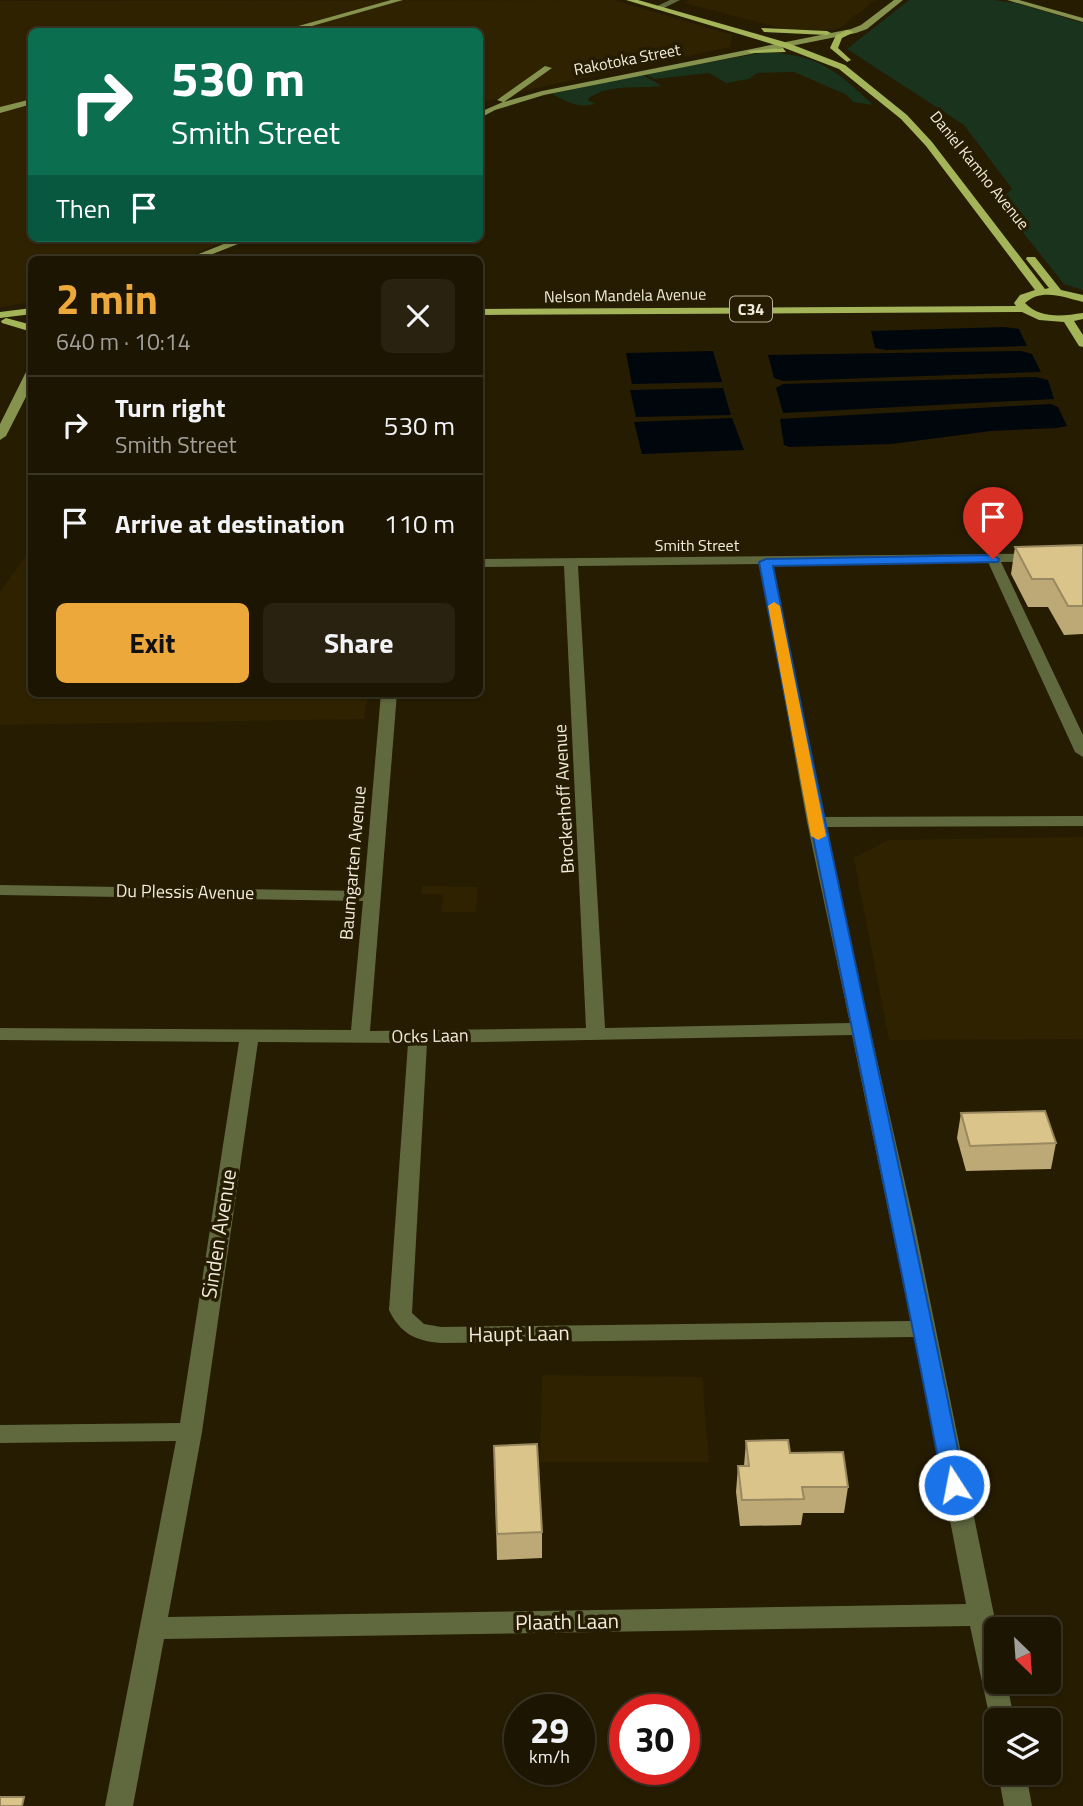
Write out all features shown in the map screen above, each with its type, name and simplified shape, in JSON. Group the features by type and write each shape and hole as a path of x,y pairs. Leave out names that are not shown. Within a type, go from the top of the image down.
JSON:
{"main road":[{"path":"630,0 659,4 743,29 798,40 856,65"},
{"path":"743,29 827,33"},
{"path":"743,29 746,50 807,52"},
{"name":"Daniel Kamho Avenue","path":"743,29 842,67 904,117 953,173 1041,292"},
{"path":"847,60 834,48 839,37 850,32"},
{"name":"Daniel Kamho Avenue","path":"899,100 930,129 979,191"},
{"name":"Daniel Kamho Avenue","path":"986,200 1058,293"},
{"name":"C34","path":"1083,299 1041,292 1025,296 1020,306 1041,316 1083,316"},
{"name":"Nelson Mandela Avenue","path":"483,309 1020,306"},
{"path":"1,318 28,315"},
{"path":"1,318 28,328"},
{"path":"1067,318 1083,344"}],"street":[{"path":"283,28 386,0"},
{"path":"295,28 400,0"},
{"path":"659,4 676,0"},
{"path":"798,40 851,27 888,0"},
{"path":"798,40 850,32 864,27 900,0"},
{"path":"1011,0 1083,20"},
{"path":"1032,0 1083,14"},
{"name":"Rakotoka Street","path":"483,108 544,89 798,40"},
{"name":"Rakotoka Street","path":"483,114 492,108 542,93 746,50"},
{"path":"501,100 548,68"},
{"path":"0,108 28,100"},
{"path":"199,256 237,242"},
{"path":"214,256 252,242"},
{"path":"0,436 28,380"},
{"name":"Smith Street","path":"483,563 1083,557"},
{"path":"993,559 1083,752"},
{"path":"766,562 815,822 904,1227 999,1708"},
{"name":"Brockerhoff Avenue","path":"571,564 597,1032"},
{"name":"Baumgarten Avenue","path":"360,1037 389,697"},
{"path":"815,822 1083,821"},
{"name":"Du Plessis Avenue","path":"0,890 371,896"},
{"name":"Ocks Laan","path":"0,1034 418,1037 597,1032 859,1030"},
{"name":"Sinden Avenue","path":"119,1806 190,1432 249,1037"},
{"name":"Haupt Laan","path":"418,1037 400,1310 412,1329 425,1334 442,1335 923,1329"},
{"path":"0,1434 190,1432"},
{"name":"Plaath Laan","path":"154,1628 981,1615"},
{"path":"1014,1785 1018,1806"}],"shaded area":[{"path":"614,0 732,35 730,47 518,92 483,102 483,28 28,28 28,242 226,242 187,256 28,256 28,302 0,307 0,1"},
{"path":"688,0 877,0 868,4 870,5 857,15 851,16 853,18 840,28 832,30 784,29 684,3"},
{"path":"1004,327 1019,329 1027,346 886,350 875,348 871,331"},
{"path":"713,351 722,382 632,384 626,353"},
{"path":"1021,351 1032,354 1041,372 783,381 774,378 768,355"},
{"path":"1036,377 1048,380 1054,399 783,413 776,388 783,384"},
{"path":"723,388 731,415 636,417 630,390"},
{"path":"1050,404 1058,407 1067,426 991,431 891,444 789,447 784,445 780,419"},
{"path":"732,418 744,450 642,454 634,422"},
{"path":"28,554 28,697 367,697 364,719 0,725 0,592"},
{"path":"1083,837 1083,1039 889,1040 854,858 888,840"},
{"path":"422,886 478,887 476,912 441,912 443,894 421,894"},
{"path":"542,1375 702,1377 709,1462 540,1462"}],"green space":[{"path":"909,0 993,0 1016,3 1083,23 1083,290 1064,284 998,201 1012,189 964,125 847,49"},
{"path":"765,52 799,56 825,66 873,105 853,102 847,95 794,72 757,73 749,79 726,83 709,73 655,79 645,74"},
{"path":"641,74 662,86 603,91 587,100 596,104 589,105 573,104 552,94"}],"building":[{"path":"1083,545 1083,606 1068,606 1053,579 1032,579 1015,547"},
{"path":"1045,1111 1056,1143 970,1146 961,1113"},
{"path":"788,1440 790,1453 843,1452 848,1487 802,1487 804,1499 742,1500 738,1466 749,1466 746,1441"},
{"path":"537,1444 542,1532 497,1534 494,1446"},
{"path":"0,1797 24,1797 22,1806 0,1806"}],"slow traffic":[{"path":"774,606 818,836"}],"route":[{"path":"954,1485 904,1227 815,822 766,562 993,559"}]}
